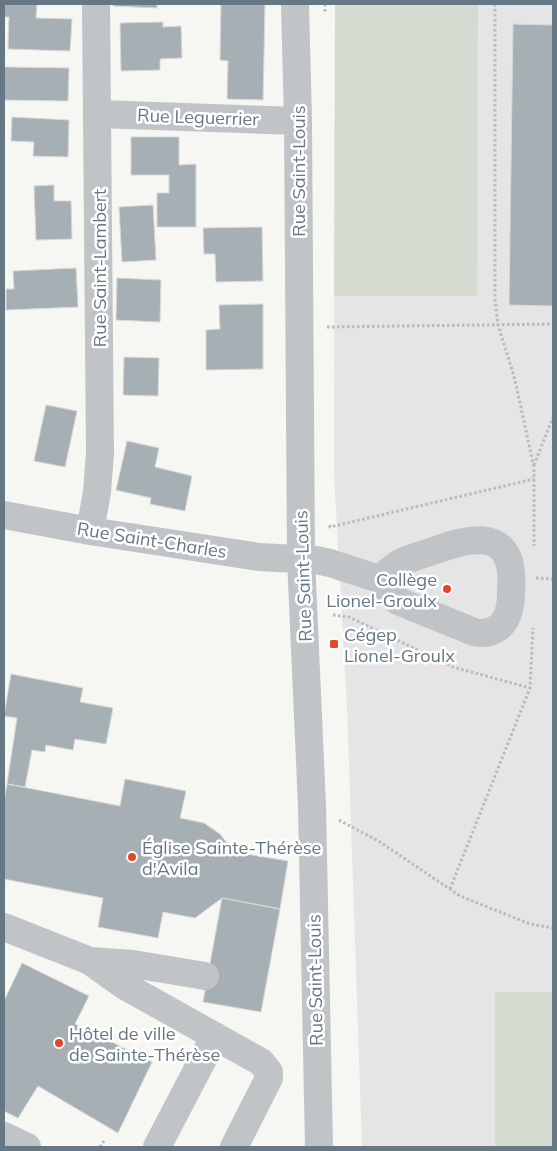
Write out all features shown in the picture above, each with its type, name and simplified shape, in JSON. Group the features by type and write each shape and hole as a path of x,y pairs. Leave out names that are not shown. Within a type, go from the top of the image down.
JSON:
{"street":[{"name":"Rue Saint-Lambert","path":"90,531 98,492 100,453 96,4"},
{"name":"Rue Saint-Louis","path":"295,4 298,121 301,559 312,806 319,1147"},
{"name":"Rue Leguerrier","path":"98,114 298,121"},
{"name":"Rue Saint-Charles","path":"4,515 90,531 259,557 301,559 330,563 379,579"},
{"path":"482,539 500,547 510,560 512,574 511,601 508,614 498,628 482,634 398,601 379,579 401,563 457,542 482,539"},
{"path":"4,927 90,961 125,986 255,1058 267,1067 269,1072 266,1084 234,1147"},
{"path":"90,961 133,964 205,976"},
{"path":"157,1147 215,1036"},
{"path":"4,1136 26,1147"}],"path":[{"path":"495,4 495,299 498,325 514,376 534,467 534,548"},
{"path":"327,327 553,324"},
{"path":"534,467 553,417"},
{"path":"330,528 534,479"},
{"path":"533,578 553,579"},
{"path":"333,615 349,617 453,667 530,688"},
{"path":"450,889 530,688 533,624"},
{"path":"312,806 380,842 460,896 530,924 553,928"},
{"path":"100,1147 104,1141"}],"shaded area":[{"name":"Collège Lionel-Groulx","path":"335,4 553,4 553,1147 362,1147 347,706 334,473"},
{"path":"335,4 478,4 477,296 334,296"},
{"path":"495,992 553,992 553,1147 495,1147"}],"building":[{"path":"4,4 37,4 36,18 72,19 70,51 8,49 9,17 4,17"},
{"path":"113,4 157,4 157,8 113,6"},
{"path":"221,4 265,4 263,100 227,99 228,61 220,60"},
{"path":"163,22 163,27 181,26 182,58 160,59 160,70 121,71 120,23"},
{"path":"513,24 553,25 553,306 509,305"},
{"path":"4,67 69,68 68,101 4,100"},
{"path":"12,117 69,120 68,157 33,156 34,142 11,141"},
{"path":"131,137 179,137 179,165 196,164 196,227 157,227 157,193 169,193 169,175 131,175"},
{"path":"54,185 54,201 71,201 72,239 36,240 34,186"},
{"path":"153,205 156,260 122,262 119,207"},
{"path":"262,227 263,281 216,282 215,254 204,254 203,228"},
{"path":"76,268 78,307 6,310 6,289 14,289 13,271"},
{"path":"117,278 161,280 160,322 116,320"},
{"path":"263,304 263,369 206,370 206,330 220,329 219,305"},
{"path":"124,357 159,358 158,396 123,395"},
{"path":"46,405 77,411 65,467 34,461"},
{"path":"127,441 159,448 155,467 192,476 185,511 150,504 151,498 116,490"},
{"path":"11,674 83,688 80,702 113,708 106,744 75,739 73,750 46,745 45,752 32,750 25,787 7,784 17,718 4,716"},
{"name":"Église Sainte-Thérèse d'Avila","path":"125,779 186,791 180,818 204,823 220,834 234,852 288,861 280,909 222,898 195,918 163,912 158,938 98,927 103,898 4,879 4,801 7,784 120,806"},
{"path":"222,898 280,909 261,1012 203,1002"},
{"name":"Hôtel de ville de Sainte-Thérèse","path":"22,963 89,996 75,1024 152,1062 118,1133 38,1086 18,1118 4,1111 4,1001"}],"place":[{"name":"Collège Lionel-Groulx","path":"447,589"},
{"name":"Cégep Lionel-Groulx","path":"334,644"},
{"name":"Église Sainte-Thérèse d'Avila","path":"132,857"},
{"name":"Hôtel de ville de Sainte-Thérèse","path":"59,1043"}]}
